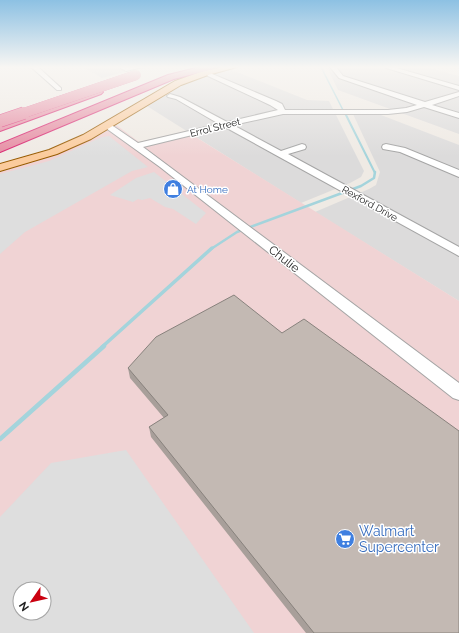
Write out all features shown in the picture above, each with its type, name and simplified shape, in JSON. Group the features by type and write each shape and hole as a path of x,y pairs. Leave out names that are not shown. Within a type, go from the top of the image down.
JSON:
{"highway":[{"path":"0,121 73,97"},
{"path":"0,128 85,97"},
{"path":"0,136 106,97"},
{"path":"0,148 123,97"},
{"path":"0,121 77,100"}],"main road":[{"path":"0,161 30,153 71,137 153,97"},
{"path":"0,168 70,145 108,126 154,97"}],"street":[{"name":"Rexford Drive","path":"172,97 178,98 226,124 459,252"},
{"path":"260,97 279,106 283,112"},
{"path":"402,97 459,116"},
{"name":"Errol Street","path":"137,146 254,117 283,112 359,113 399,111 450,97"},
{"name":"Chulie","path":"108,126 137,146 459,393"},
{"path":"280,154 302,147"},
{"path":"386,147 402,150 459,174"}],"shaded area":[{"path":"163,97 298,97 307,100 329,101 364,171 361,177 350,183 301,203 147,106"},
{"path":"356,97 459,97 459,134"},
{"path":"353,114 381,115 459,145 459,301 315,212 376,185 380,172"},
{"path":"115,124 139,142 186,131 459,301 459,633 0,633 0,172 37,161 72,148"},
{"path":"109,136 148,167 132,171 25,232 0,254 0,174 49,161 102,137"},
{"path":"154,172 206,213 196,224 173,209 165,207 150,198 142,200 138,199 133,202 110,195 136,178"},
{"path":"126,450 254,633 0,633 0,517 51,463"}],"building":[{"name":"Walmart Supercenter","path":"234,295 282,333 304,319 459,431 459,633 314,633 149,427 168,415 128,368 156,337"}],"waterway":[{"path":"336,97 345,114"},
{"path":"345,113 375,173"},
{"path":"211,249 237,232 361,186 374,178 375,173"},
{"path":"102,347 212,248"},
{"path":"0,439 104,346"}],"place":[{"name":"At Home","path":"173,189"},
{"name":"Walmart Supercenter","path":"345,539"}]}
